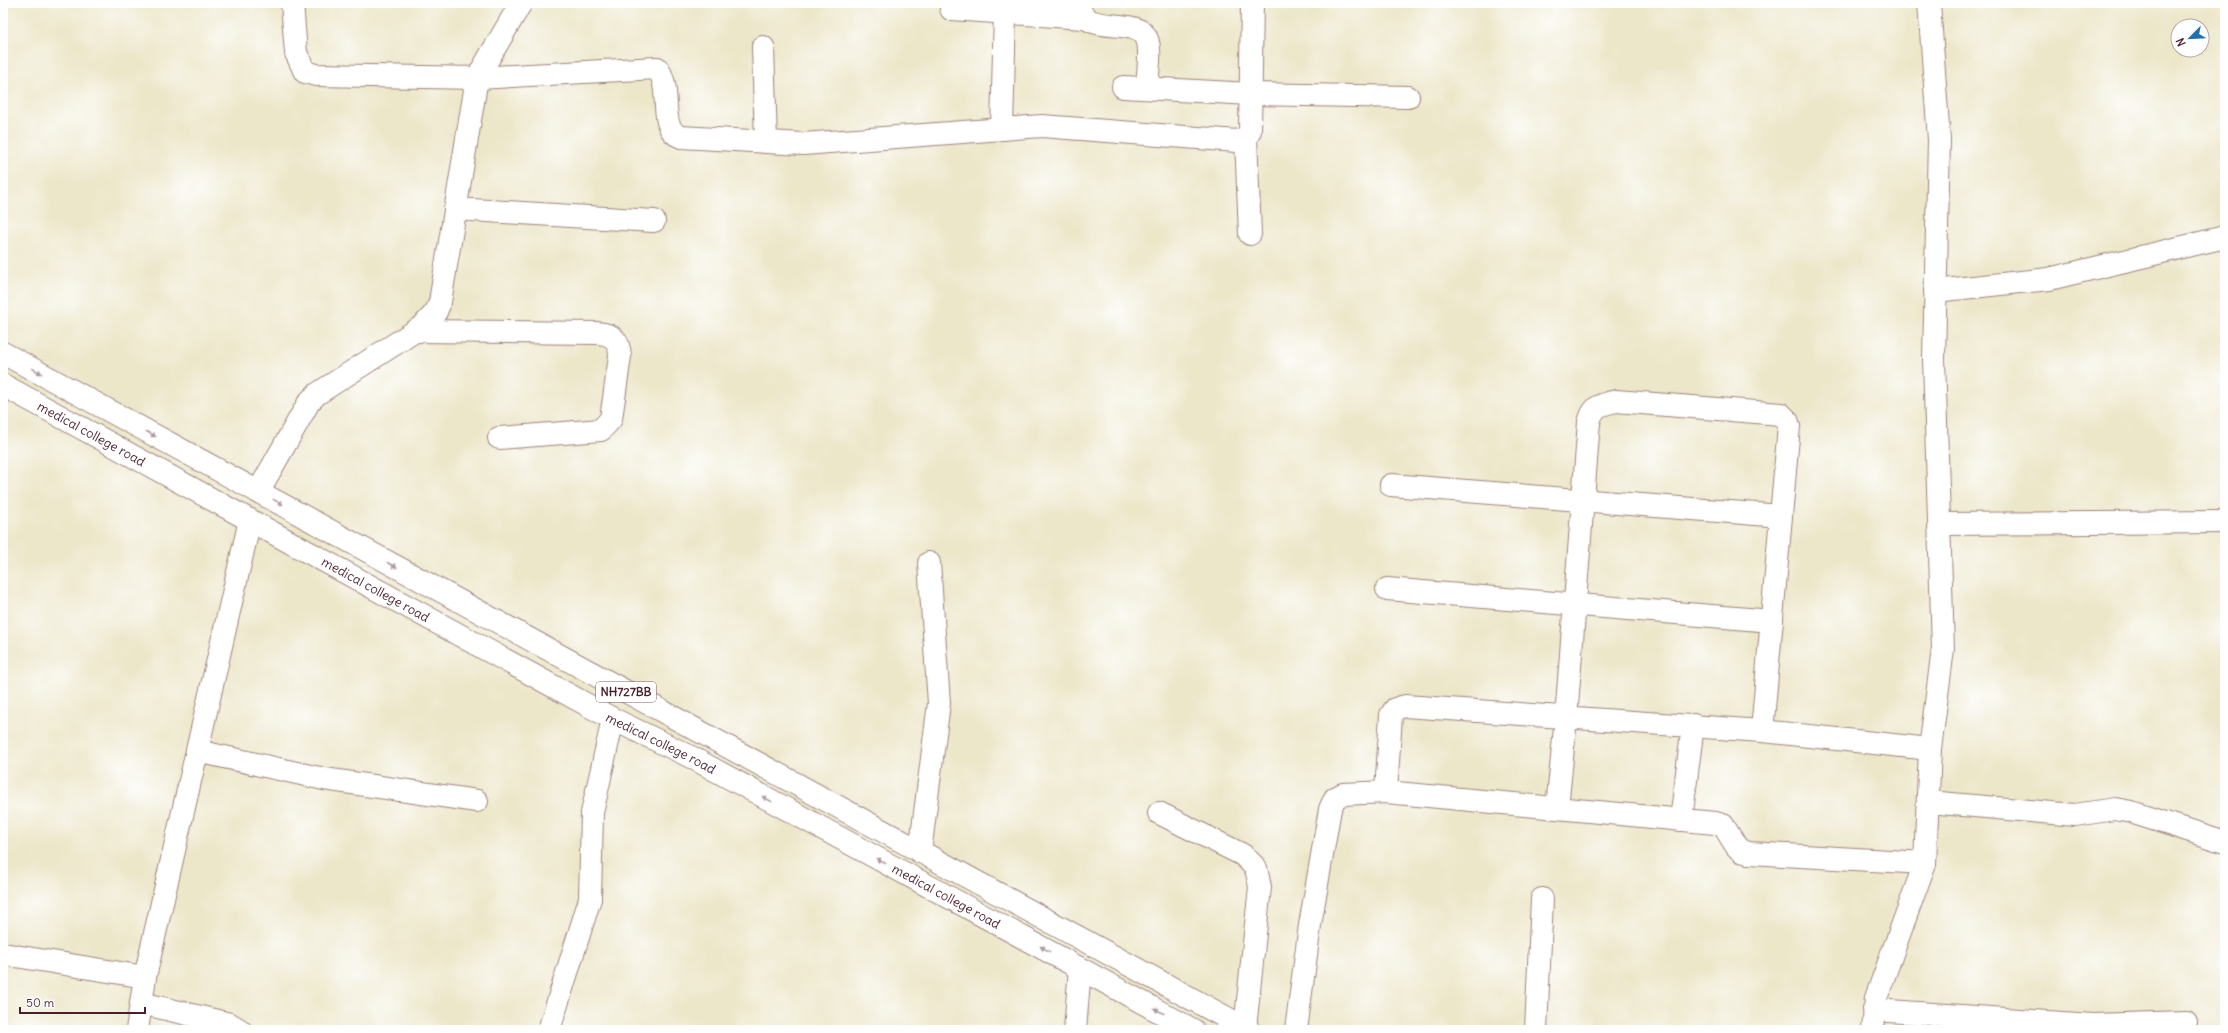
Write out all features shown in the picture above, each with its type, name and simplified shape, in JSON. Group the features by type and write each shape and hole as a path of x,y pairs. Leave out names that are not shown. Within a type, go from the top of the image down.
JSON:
{"main road":[{"path":"292,3 296,53 305,72 316,75 477,78 657,68 665,82 668,127 674,135 681,137 803,144 1002,129 1052,127 1237,141 1246,138"},
{"path":"258,492 310,402 318,394 431,319 440,302 477,78 521,3"},
{"path":"1250,234 1246,138 1250,131 1252,3"},
{"path":"1929,3 1939,140 1934,359 1943,650 1930,749 1929,802 1925,863 1876,998 1874,1020 2091,1028 2186,1022"},
{"path":"951,9 1005,12 1081,11 1091,21 1137,30 1144,34 1149,46 1146,88"},
{"path":"1002,129 1005,12"},
{"path":"763,47 766,142"},
{"path":"1123,87 1251,94 1408,97"},
{"path":"455,209 654,220"},
{"path":"1935,291 2049,279 2225,237"},
{"path":"415,331 597,333 608,334 615,338 620,346 620,356 611,419 601,430 499,438"},
{"name":"NH727BB","path":"3,353 1247,1029"},
{"name":"medical college road","path":"3,385 614,719 691,757 1193,1030"},
{"path":"1557,808 1566,718 1589,422 1592,411 1600,405 1616,401 1781,414 1787,420 1788,426 1781,516 1762,731"},
{"path":"188,487 199,460"},
{"path":"1391,485 1781,516"},
{"path":"136,1030 145,977 250,520"},
{"path":"1939,524 2225,522"},
{"path":"920,852 939,703 929,562"},
{"path":"1387,589 1574,606 1772,621"},
{"path":"1386,792 1391,715 1395,709 1405,706 1762,731 1930,749"},
{"path":"549,1030 590,899 592,813 614,719"},
{"path":"1681,820 1693,726"},
{"path":"197,751 324,779 477,801"},
{"path":"1296,1030 1310,925 1330,809 1335,798 1343,794 1386,792 1681,820 1723,825 1736,846 1749,853 1925,863"},
{"path":"1929,802 2075,815 2115,809 2130,812 2225,842"},
{"path":"1159,813 1243,855 1256,868 1260,887 1247,1029"},
{"path":"1536,1030 1542,899"},
{"path":"3,954 145,977"},
{"path":"1075,1030 1080,968"},
{"path":"141,1003 230,1024 240,1030"}]}
